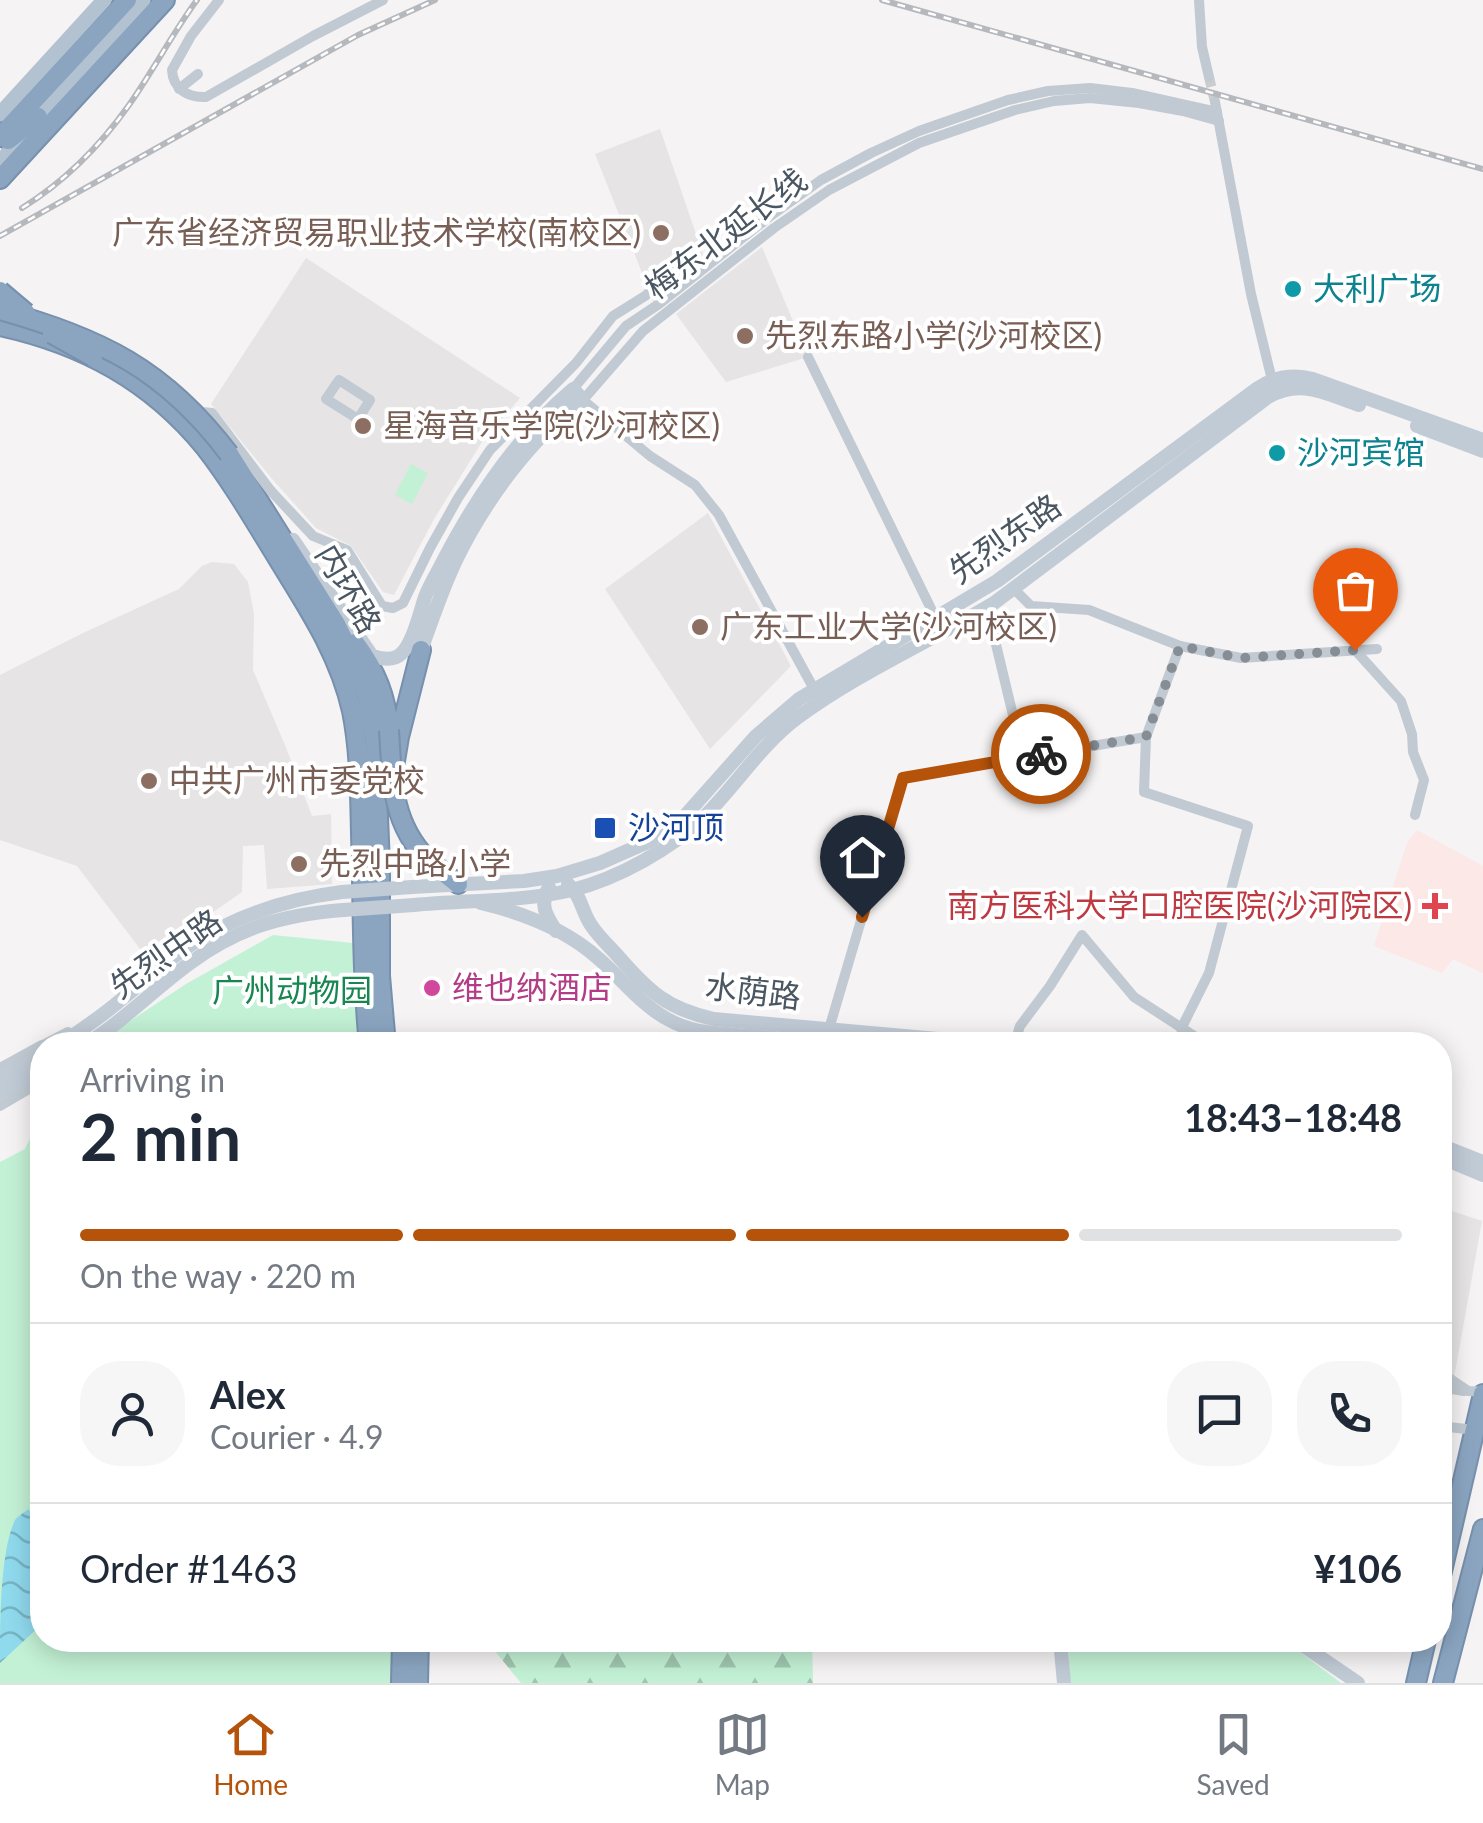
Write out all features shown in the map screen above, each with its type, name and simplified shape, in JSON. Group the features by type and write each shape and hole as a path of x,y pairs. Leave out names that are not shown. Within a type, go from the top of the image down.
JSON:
{"highway":[{"path":"0,126 114,0"},
{"path":"0,137 127,0"},
{"path":"0,180 165,0"},
{"path":"0,146 38,117"},
{"path":"0,291 24,312 59,327"},
{"path":"0,306 93,357"},
{"name":"内环路","path":"0,306 89,339 142,368 188,406 240,469 344,639 362,682 373,726 378,805 380,1032"},
{"name":"内环路","path":"0,322 93,357 136,382 166,406 216,463 330,648 354,724 364,984 377,1032"},
{"path":"306,573 378,678 386,705 395,803 408,836 462,892"},
{"path":"380,1032 396,759 421,650"},
{"path":"1452,1531 1478,1425 1480,1394"},
{"path":"1446,1683 1483,1530"},
{"path":"401,1683 402,1652"},
{"path":"418,1683 419,1652"},
{"path":"1416,1683 1423,1652"}],"main road":[{"path":"0,114 104,0"},
{"path":"0,162 143,0"}],"street":[{"path":"219,0 175,62 172,76 179,89 188,95 206,96 383,0"},
{"path":"1198,0 1209,77"},
{"path":"179,89 198,74"},
{"name":"梅东北延长线","path":"421,650 459,554 486,508 524,456 642,331 821,180 919,131 1008,100 1048,92 1090,92 1183,111 1217,112 1250,294 1272,380"},
{"name":"梅东北延长线","path":"202,412 234,450 372,656 386,660 399,657 459,530 501,466 525,436 578,395 626,326 829,190 877,163 932,138 1015,110 1090,92"},
{"path":"919,131 932,138"},
{"path":"0,322 68,327 116,348 165,380 202,412 212,413 272,491 313,536 347,550 382,606 392,608 403,604 458,498 490,450 576,363 613,316 646,296 673,270"},
{"path":"613,316 626,326"},
{"path":"808,357 948,618"},
{"name":"先烈东路","path":"214,939 246,915 305,897 412,887 545,894 574,889 669,846 704,816 794,720 948,618 1272,380 1294,375 1313,378 1483,452"},
{"name":"先烈东路","path":"414,905 462,892 557,876 600,863 672,827 768,723 814,689 948,618 987,607 1281,391 1307,388 1483,440"},
{"path":"578,395 650,456 694,485 718,515 814,689"},
{"path":"1014,589 1031,606 1089,610 1180,646 1241,658 1378,649"},
{"path":"403,604 418,620"},
{"path":"987,607 1023,756"},
{"path":"1180,646 1146,737 1144,792 1248,826 1209,972 1182,1029"},
{"path":"1355,650 1401,701 1412,734 1412,752 1424,780 1416,816"},
{"path":"830,1029 903,778 1146,737"},
{"path":"556,931 544,912 545,894 557,876"},
{"name":"水荫路","path":"557,876 574,889 592,927 642,984 675,1008 714,1020 863,1032"},
{"name":"水荫路","path":"462,892 556,931 594,954 648,1008 688,1028 709,1032"},
{"name":"先烈中路","path":"77,1032 172,958 214,939 282,917 414,905"},
{"path":"1018,1032 1082,935 1134,996 1187,1032"},
{"name":"先烈中路","path":"104,1032 214,939"},
{"path":"69,1032 101,1016"},
{"path":"688,1028 689,1032"},
{"path":"0,1068 30,1052"},
{"path":"0,1081 30,1063"},
{"path":"0,1093 30,1078"},
{"path":"0,1106 30,1088"},
{"path":"1452,1150 1483,1162"},
{"path":"1452,1162 1483,1175"},
{"path":"1452,1379 1480,1394"},
{"path":"1452,1389 1480,1394"},
{"path":"1452,1426 1478,1425"},
{"path":"1061,1652 1064,1683"},
{"path":"1313,1652 1358,1683"}],"shaded area":[{"name":"广东省经济贸易职业技术学校(南校区)","path":"660,129 706,263 654,303 595,154"},
{"name":"先烈东路小学(沙河校区)","path":"762,247 808,357 726,382 676,314"},
{"name":"星海音乐学院(沙河校区)","path":"306,258 520,398 482,442 434,519 394,595 383,592 351,546 316,528 211,404"},
{"name":"广东工业大学(沙河校区)","path":"708,513 791,666 710,749 605,589"},
{"name":"中共广州市委党校","path":"212,562 234,564 248,582 254,614 253,670 312,816 331,814 332,884 267,889 264,845 243,846 242,892 147,958 77,866 0,840 0,675 179,589 202,566"},
{"name":"南方医科大学口腔医院(沙河院区)","path":"1417,830 1483,866 1483,973 1453,959 1442,973 1374,946 1407,843"},
{"path":"1452,1211 1482,1221 1452,1390"}],"green space":[{"path":"411,464 428,473 412,504 395,495"},
{"name":"广州动物园","path":"273,935 353,943 358,1032 114,1032 186,984"},
{"path":"30,1139 30,1652 394,1652 393,1683 0,1683 0,1162 25,1149"},
{"path":"496,1652 812,1652 813,1683 521,1683"},
{"path":"1069,1652 1300,1652 1341,1683 1070,1683"}],"water":[{"path":"30,1511 30,1635 0,1663 2,1588 6,1550 15,1520"}],"tunnel":[{"path":"1209,77 1215,102"}],"railway":[{"path":"22,208 67,175 106,135 197,0"},
{"path":"0,236 358,35 435,0"},
{"path":"882,0 1483,169"}],"way so far":[{"path":"1041,754 1146,737 1180,646 1241,658 1355,650"}],"place":[{"name":"广东省经济贸易职业技术学校(南校区)","path":"661,233"},
{"name":"大利广场","path":"1293,289"},
{"name":"先烈东路小学(沙河校区)","path":"745,336"},
{"name":"星海音乐学院(沙河校区)","path":"363,426"},
{"name":"沙河宾馆","path":"1277,453"},
{"name":"广东工业大学(沙河校区)","path":"700,627"},
{"name":"中共广州市委党校","path":"149,781"},
{"name":"沙河顶","path":"605,828"},
{"name":"先烈中路小学","path":"299,864"},
{"name":"南方医科大学口腔医院(沙河院区)","path":"1435,906"},
{"name":"维也纳酒店","path":"432,988"}],"route":[{"path":"862,917 903,778 1041,754"}]}
